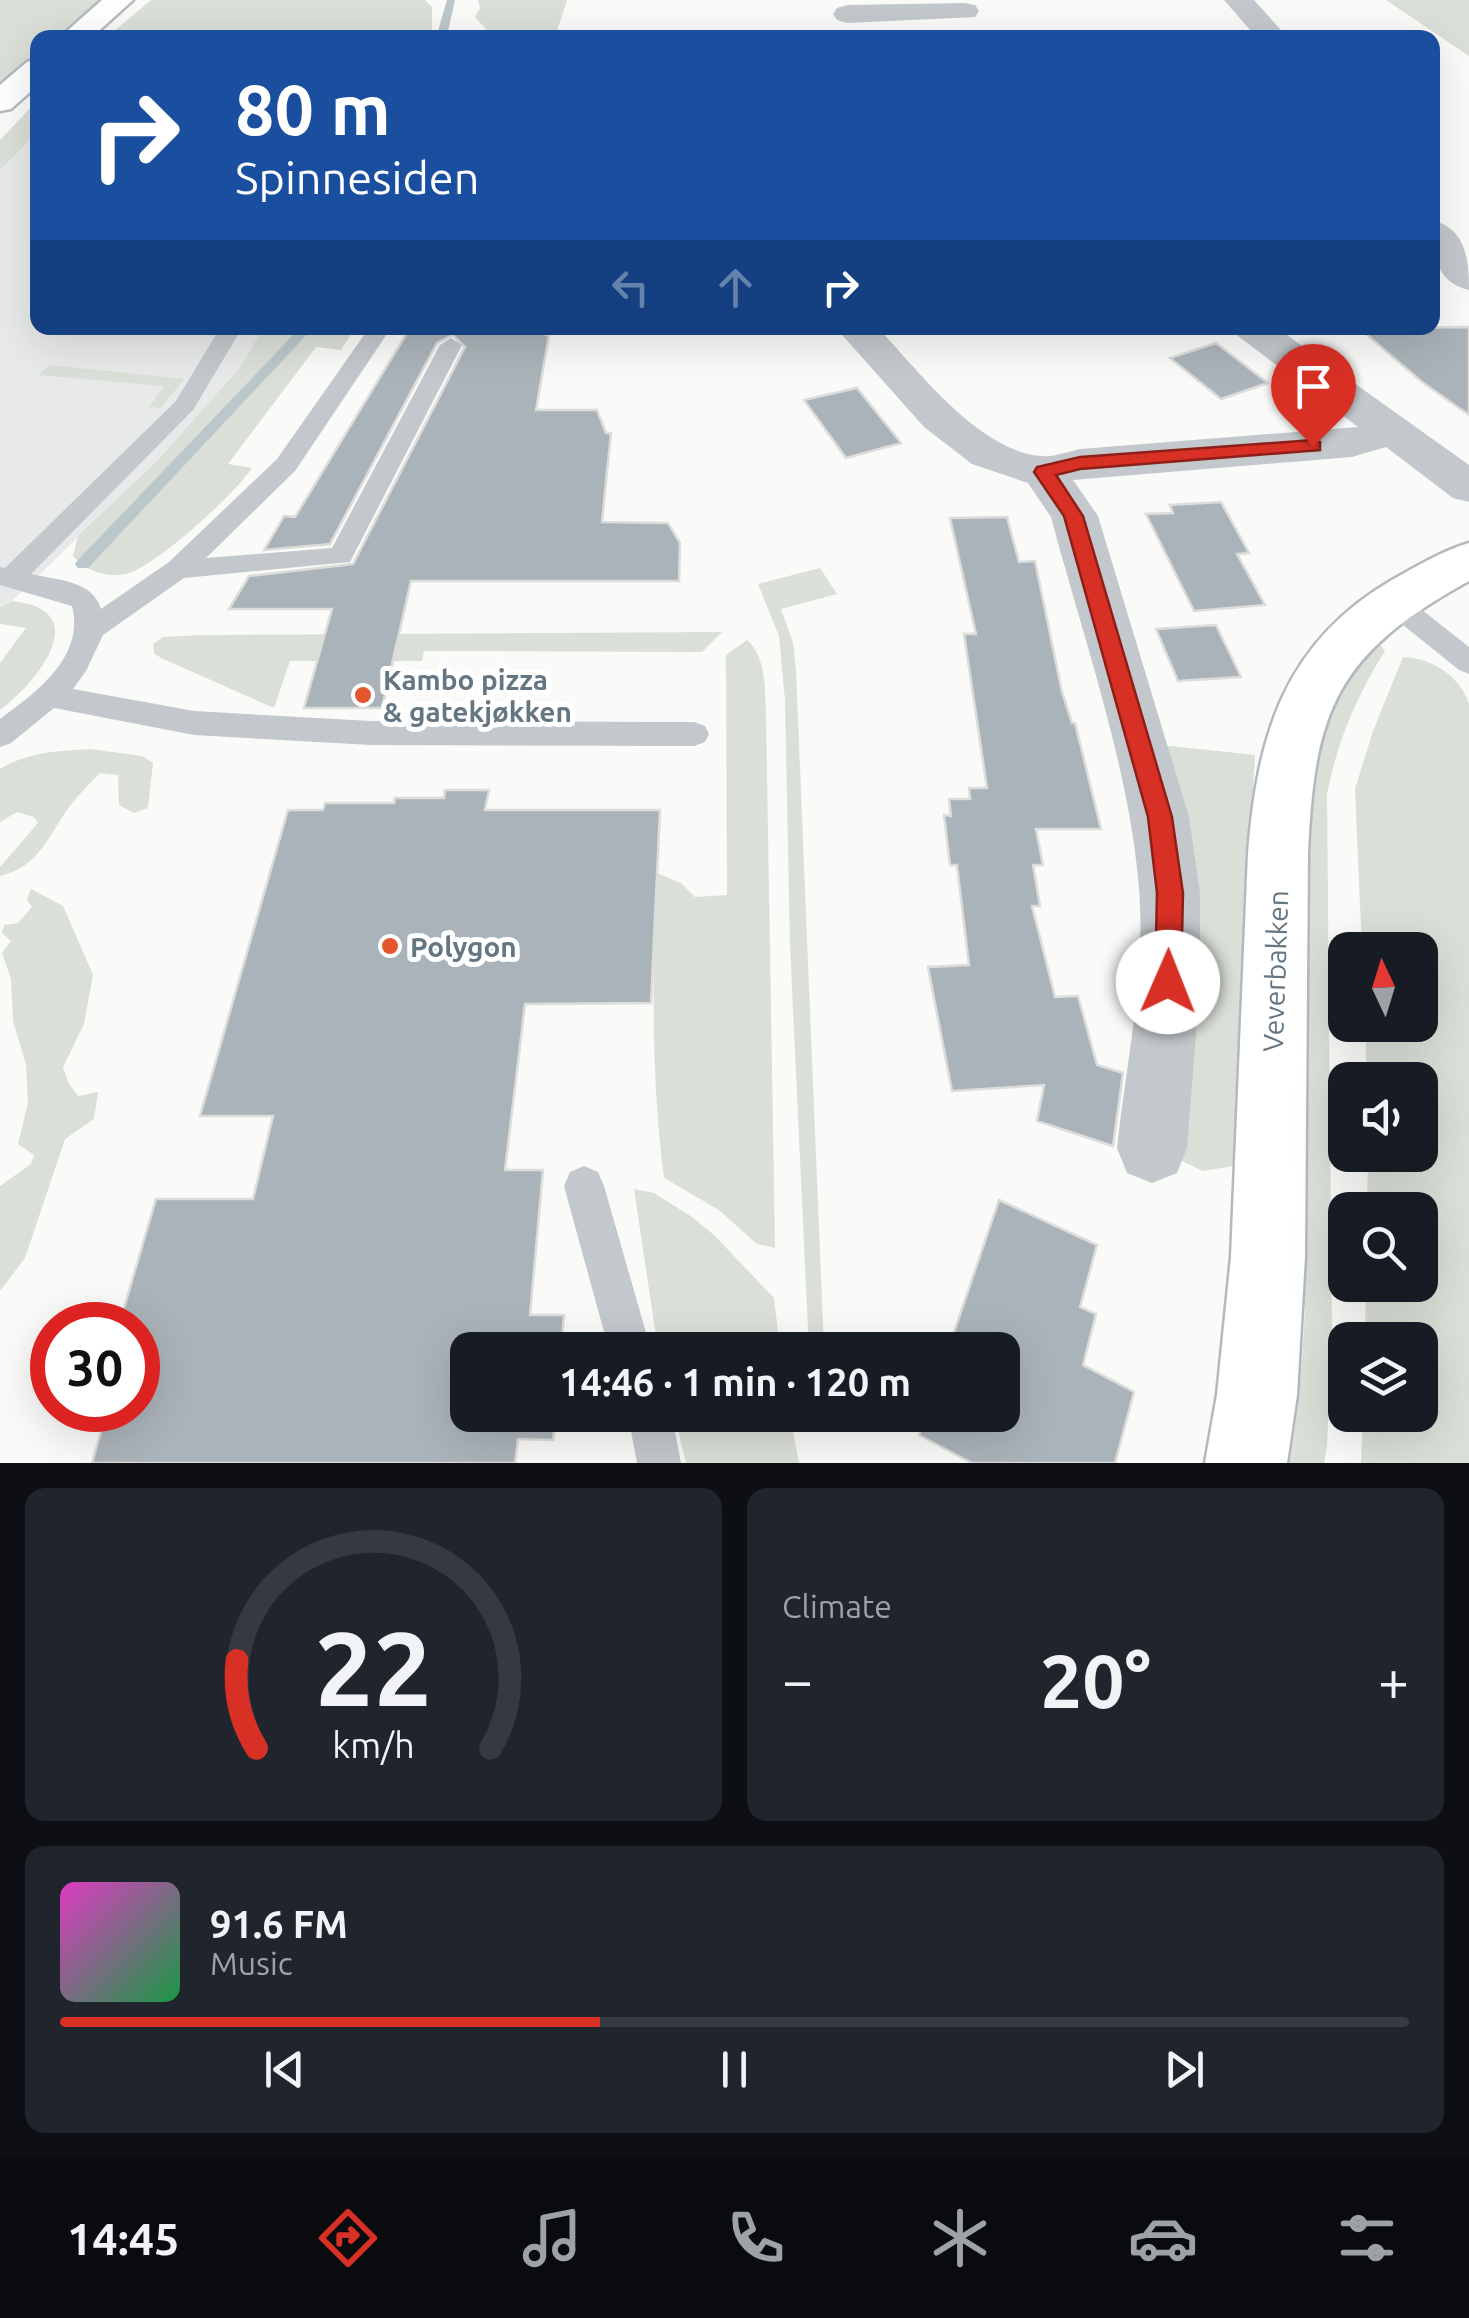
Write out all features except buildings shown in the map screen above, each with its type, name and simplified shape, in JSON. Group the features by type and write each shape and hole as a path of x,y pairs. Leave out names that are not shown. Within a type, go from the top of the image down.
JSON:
{"street":[{"path":"83,30 119,0"},
{"path":"1238,0 1266,30"},
{"path":"847,14 963,5 974,30"},
{"path":"0,102 30,75"},
{"path":"1440,241 1469,279"},
{"path":"863,335 969,443 1006,464 1044,472 1080,463 1352,443 1393,431"},
{"path":"1262,335 1469,487"},
{"path":"1044,472 1074,516 1160,817 1170,893 1168,964 1152,1148"},
{"name":"Veverbakken","path":"1246,1463 1259,1395 1268,1302 1274,947 1280,838 1293,738 1300,714 1326,666 1362,624 1392,602 1469,560"}],"lane":[{"path":"6,576 185,404 227,335"},
{"path":"0,735 49,696 78,660 92,629 178,569 286,465 375,335"},
{"path":"178,569 341,556 451,345"},
{"path":"6,576 72,593 85,601 92,629"},
{"path":"1392,602 1469,662"},
{"path":"49,696 194,724 371,734 694,734"},
{"path":"584,1186 625,1332"},
{"path":"653,1432 659,1463"}],"shaded area":[{"path":"0,0 103,0 66,30 30,30 30,61 0,87"},
{"path":"151,0 425,0 432,7 432,30 115,30"},
{"path":"478,0 567,0 557,30 487,30 475,17 480,8"},
{"path":"1386,0 1469,0 1469,56 1440,36 1440,30 1430,30"},
{"path":"30,108 30,140 0,170 0,140"},
{"path":"30,140 30,335 259,335 241,368 157,461 12,601 0,607 0,170"},
{"path":"259,335 351,335 341,350 316,347 228,464 252,468 195,527 129,573 106,574 78,562 73,556 78,536 157,461 240,368"},
{"path":"49,365 184,379 161,408 149,407 164,386 39,375"},
{"path":"820,568 837,594 781,609 793,643 796,671 823,1332 808,1332 790,945 785,700 779,636 758,584"},
{"path":"12,601 37,607 51,618 55,632 42,666 0,710 0,663 26,628 0,624 0,607"},
{"path":"722,632 702,652 424,651 422,661 290,661 274,708 161,658 154,653 153,644 163,637 203,635"},
{"path":"747,640 761,664 765,695 775,1248 757,1244 719,1210 664,1178 655,1063 657,873 681,883 695,897 727,895 726,655"},
{"path":"1379,643 1385,651 1349,720 1327,794 1328,1302 1332,1302 1332,1322 1328,1322 1327,1446 1324,1463 1289,1463 1304,1321 1303,960 1311,794 1316,756 1331,711"},
{"path":"1403,657 1444,670 1459,685 1469,704 1469,1463 1361,1463 1362,1432 1438,1432 1438,1322 1365,1322 1366,1302 1438,1302 1438,1192 1367,1192 1368,1172 1438,1172 1438,1062 1366,1062 1366,1042 1438,1042 1438,932 1361,932 1355,789"},
{"path":"1159,747 1255,755 1233,1166 1203,1171 1172,1156"},
{"path":"90,749 142,756 153,763 148,808 134,813 119,805 118,775 100,773 71,805 33,859 0,876 0,867 38,823 34,817 17,812 0,822 0,769 32,756"},
{"path":"31,889 63,906 93,975 84,1024 63,1067 78,1096 98,1092 94,1119 65,1139 25,1258 0,1291 0,1186 31,1164 34,1155 18,1144 28,1103 26,1064 13,1021 11,979 2,953 11,941 2,933 4,925 18,923 32,907 27,900"},
{"path":"634,1189 654,1193 714,1235 774,1298 778,1332 655,1332"},
{"path":"678,1432 793,1432 799,1463 686,1463"}],"waterway":[{"path":"443,30 451,0"},
{"path":"83,564 300,335"}],"place":[{"name":"Kambo pizza & gatekjøkken","path":"363,695"},
{"name":"Polygon","path":"390,946"}],"route":[{"path":"1168,982 1170,893 1160,817 1074,516 1044,472 1080,463 1313,446"}]}
